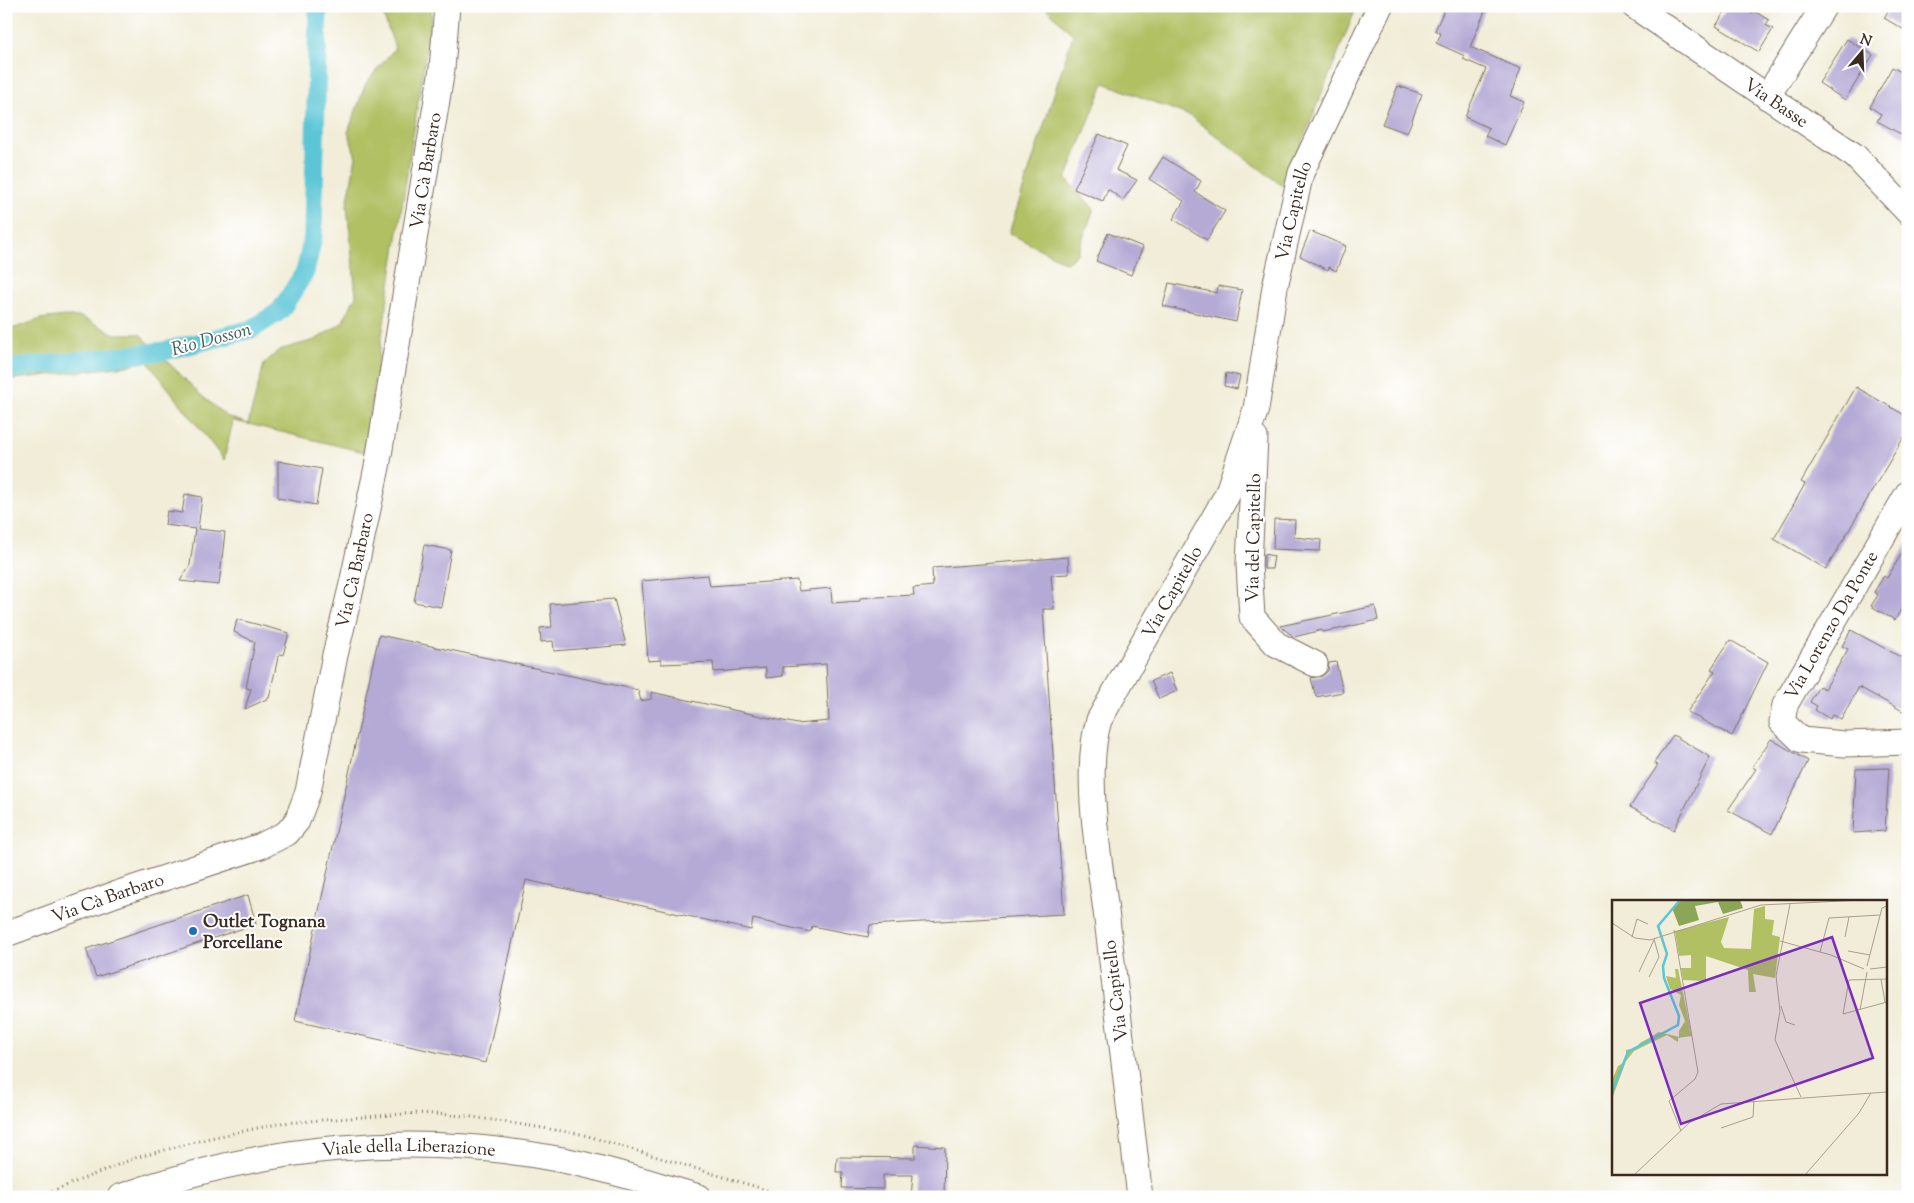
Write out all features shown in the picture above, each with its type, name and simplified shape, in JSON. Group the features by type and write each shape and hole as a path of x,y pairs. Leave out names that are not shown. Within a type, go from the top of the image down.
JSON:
{"street":[{"name":"Via Cà Barbaro","path":"6,934 113,895 261,846 287,833 297,822 308,792 335,655 377,467 442,69 448,6"},
{"name":"Via Capitello","path":"1140,1197 1098,843 1092,773 1093,740 1099,720 1227,495 1256,409 1275,287 1301,173 1380,6"},
{"name":"Via Basse","path":"1634,6 1855,156 1908,212"},
{"path":"1768,97 1824,6"},
{"name":"Via del Capitello","path":"1256,409 1249,564 1252,617 1276,644 1315,664"},
{"name":"Via Lorenzo Da Ponte","path":"1908,493 1785,705 1782,722 1801,740 1845,744 1908,742"},
{"name":"Viale della Liberazione","path":"120,1197 163,1181 254,1159 334,1148 416,1144 478,1147 565,1160 699,1197"}],"green space":[{"path":"378,6 432,6 364,452 248,424 264,364 279,350 315,340 342,323 356,296 347,205 356,157 348,132 366,83 395,48"},
{"path":"1044,6 1357,6 1284,187 1190,116 1104,83 1066,179 1094,209 1077,254 1067,263 1009,233 1073,35"},
{"path":"64,316 81,317 115,334 140,334 201,395 226,416 248,424 233,421 224,460 147,361 126,366 6,380 6,331 41,319"}],"building":[{"path":"1446,6 1487,6 1470,47 1521,69 1510,96 1524,102 1505,145 1485,136 1489,128 1465,117 1486,69 1463,59 1465,56 1436,43 1441,34 1435,30"},
{"path":"1728,6 1739,6 1752,14 1754,11 1769,20 1766,25 1773,29 1759,52 1716,26"},
{"path":"1891,6 1908,16 1908,32 1884,18"},
{"path":"1847,39 1873,55 1845,100 1819,83"},
{"path":"1892,67 1908,76 1908,138 1877,121 1881,114 1870,107"},
{"path":"1398,86 1422,94 1407,133 1382,124"},
{"path":"1099,134 1127,146 1116,170 1137,180 1123,200 1108,189 1103,201 1074,189"},
{"path":"1163,157 1201,181 1195,192 1225,211 1207,240 1173,219 1184,201 1149,179"},
{"path":"1310,231 1346,246 1336,271 1329,267 1328,270 1300,256"},
{"path":"1108,233 1143,247 1131,275 1096,261"},
{"path":"1169,283 1217,293 1218,286 1242,290 1236,322 1163,306"},
{"path":"1226,373 1240,376 1237,389 1224,386"},
{"path":"1856,387 1908,417 1908,430 1826,569 1774,539 1805,484 1801,482"},
{"path":"278,461 322,469 316,505 278,498"},
{"path":"185,494 202,497 198,529 225,532 219,585 180,581 190,565 195,529 165,525 167,511 182,513"},
{"path":"1274,519 1295,520 1294,537 1321,540 1320,551 1273,549"},
{"path":"1908,543 1908,597 1895,620 1871,606 1878,595 1874,592 1884,576 1887,578"},
{"path":"424,545 451,550 441,607 414,602"},
{"path":"1264,554 1274,556 1272,569 1264,569"},
{"path":"1068,557 1069,574 1051,575 1054,609 1043,609 1064,914 870,925 868,937 812,926 810,932 753,919 751,930 526,880 486,1063 295,1021 379,635 638,690 641,701 651,699 651,692 797,724 829,721 826,664 783,667 783,676 766,678 766,668 714,672 713,662 661,664 661,660 648,661 642,581 708,575 710,586 797,580 799,591 831,588 832,603 860,601 860,598 914,595 913,588 933,586 932,568"},
{"path":"614,599 626,645 554,651 553,641 541,642 540,628 552,627 550,604"},
{"path":"1375,606 1378,620 1339,629 1322,632 1322,630 1294,637 1280,626"},
{"path":"237,619 289,633 283,655 279,653 269,698 245,709 251,689 246,688 255,642 234,632"},
{"path":"1851,630 1908,661 1908,714 1859,687 1841,719 1832,715 1830,719 1815,710 1817,706 1810,702 1819,686 1825,689 1848,649 1842,646"},
{"path":"1730,640 1768,662 1732,736 1687,712 1715,671 1711,669"},
{"path":"1336,662 1343,692 1316,697 1311,678 1322,676 1328,671 1329,663"},
{"path":"1170,673 1177,691 1159,699 1151,681"},
{"path":"1673,735 1710,757 1674,830 1630,807 1658,765 1654,763"},
{"path":"1771,739 1808,761 1772,834 1728,810 1756,769 1752,767"},
{"path":"1889,768 1885,831 1853,833 1856,769"},
{"path":"248,895 256,924 96,977 86,949"},
{"path":"915,1145 945,1147 944,1197 911,1197 913,1175 883,1175 883,1189 842,1188 843,1172 836,1172 837,1157 915,1158"}],"waterway":[{"name":"Rio Dosson","path":"6,369 165,351 252,329 280,311 305,272 313,237 318,6"}],"place":[{"name":"Outlet Tognana Porcellane","path":"193,931"}]}
